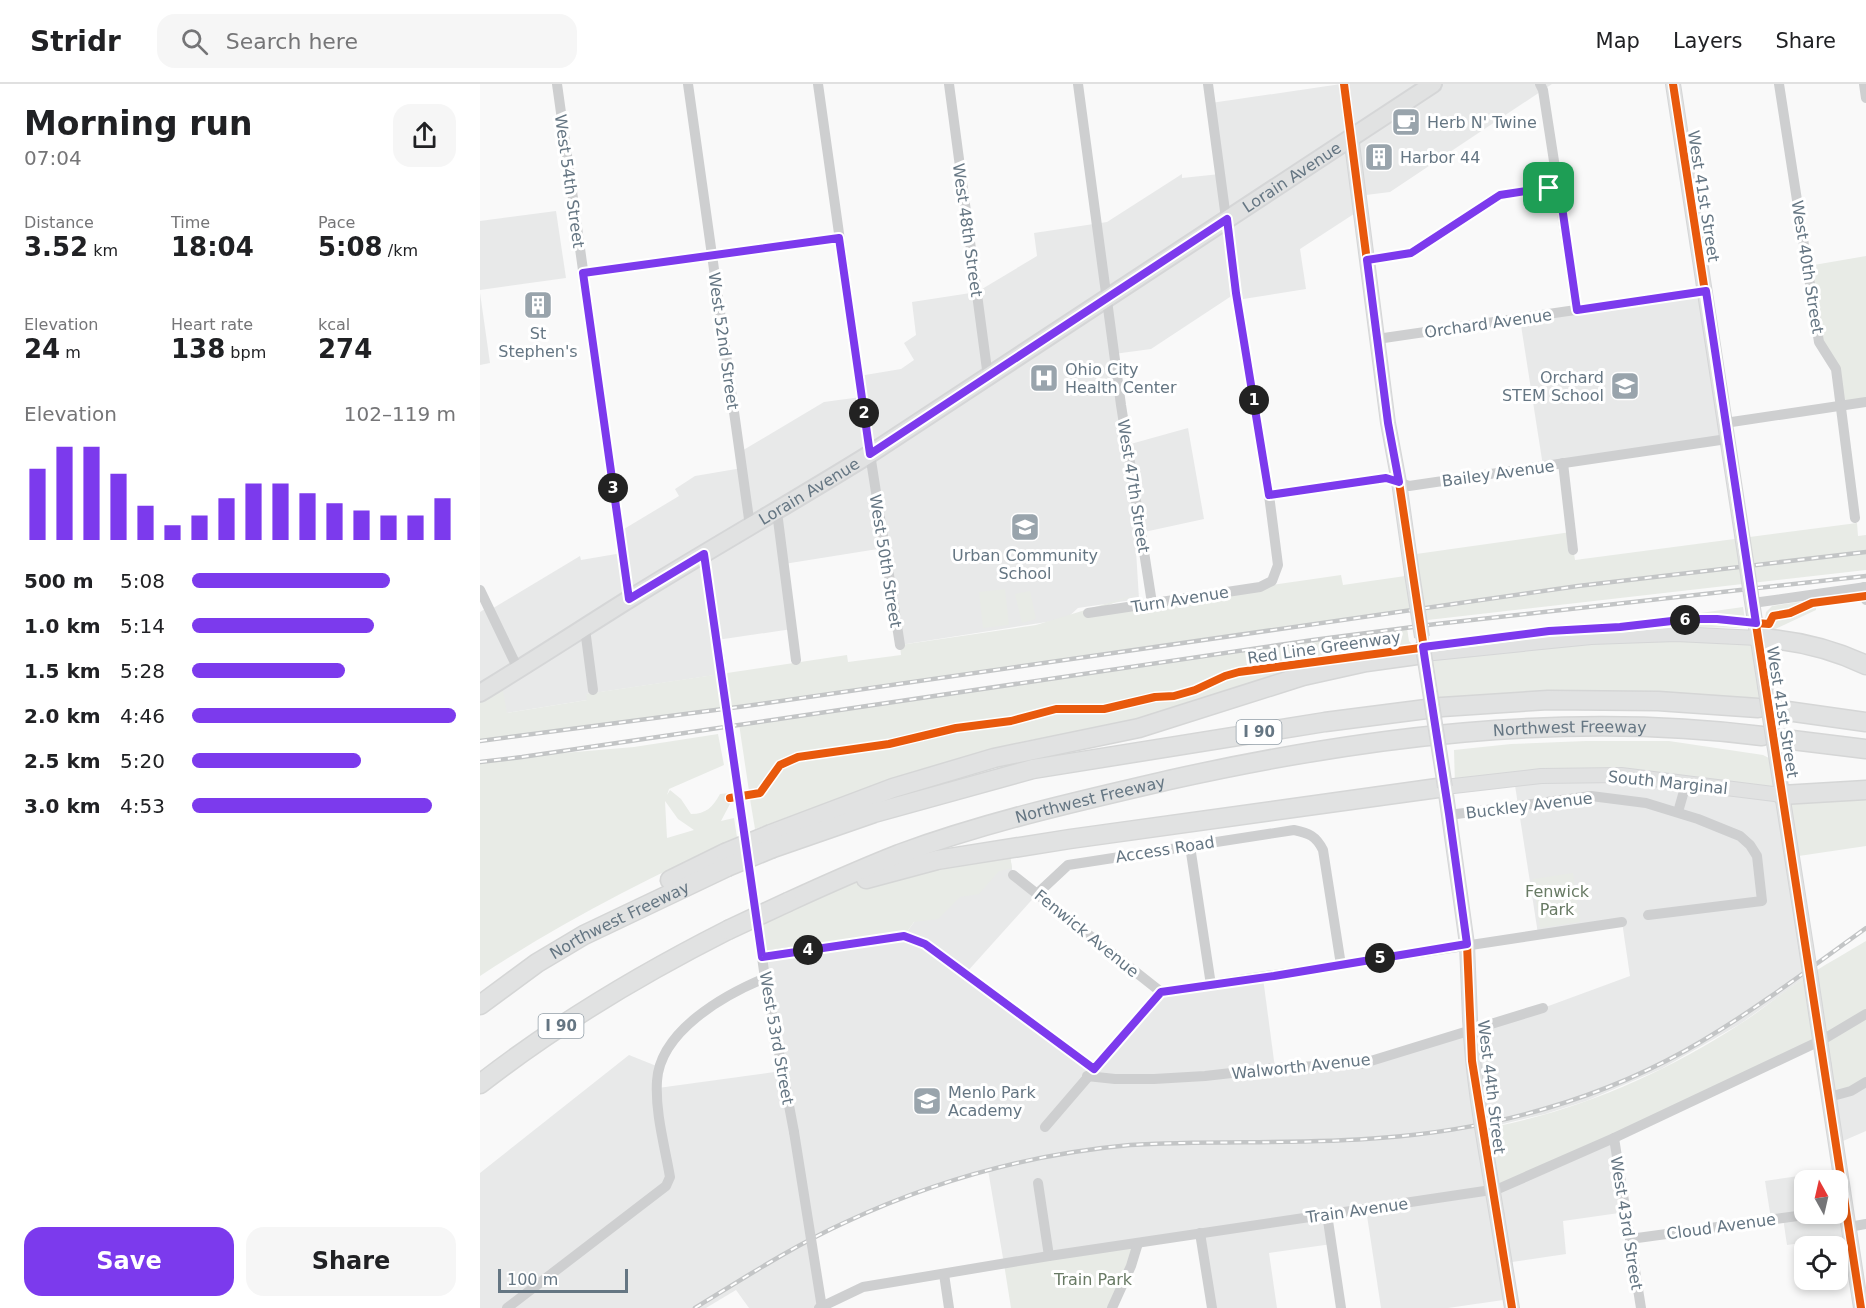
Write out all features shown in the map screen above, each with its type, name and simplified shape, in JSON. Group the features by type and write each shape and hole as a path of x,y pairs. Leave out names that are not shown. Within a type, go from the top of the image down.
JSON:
{"highway":[{"path":"1758,638 1797,642 1866,665"},
{"path":"772,841 893,788 994,758 1139,728 1303,676 1366,662 1423,645"},
{"name":"Northwest Freeway","path":"480,1005 537,963 584,935 726,860 772,841 1033,769 1325,722 1442,707 1548,700 1659,700 1758,708"},
{"path":"1780,710 1866,722"},
{"name":"Northwest Freeway","path":"480,1084 578,1015 645,973 728,930 791,900 899,854 976,829 1112,793 1238,765 1394,740 1518,729 1645,727 1762,736"},
{"path":"1784,739 1866,749"},
{"path":"791,900 838,889 881,874 936,860 1445,787"},
{"path":"1782,795 1866,790"}],"main road":[{"name":"Lorain Avenue","path":"480,693 585,629 629,599 870,454 1433,84"}],"street":[{"name":"West 54th Street","path":"557,84 629,599"},
{"name":"West 52nd Street","path":"688,84 750,526"},
{"name":"West 50th Street","path":"818,84 870,454 900,645"},
{"name":"West 48th Street","path":"949,84 988,377"},
{"name":"West 47th Street","path":"1078,84 1122,417 1152,603"},
{"path":"1208,84 1236,293 1269,495"},
{"name":"West 44th Street","path":"1344,84 1388,423 1399,482 1467,944 1472,1061 1512,1308"},
{"path":"1540,84 1544,90 1577,310"},
{"name":"West 41st Street","path":"1673,84 1829,1097 1837,1170"},
{"name":"West 40th Street","path":"1779,84 1819,342 1836,369 1855,518"},
{"path":"1864,84 1866,99"},
{"path":"1367,260 1411,253 1500,195 1559,186"},
{"path":"583,273 839,238"},
{"name":"Orchard Avenue","path":"1377,339 1706,291"},
{"path":"1725,423 1866,402"},
{"name":"Bailey Avenue","path":"1269,495 1386,478 1408,486 1727,439"},
{"path":"1563,463 1573,550"},
{"name":"Turn Avenue","path":"1088,613 1260,587 1272,581 1278,565 1269,495"},
{"path":"777,512 796,660"},
{"name":"West 53rd Street","path":"704,554 765,978 794,1132 820,1308"},
{"path":"1752,599 1865,587 1866,600"},
{"path":"480,590 518,669"},
{"path":"585,629 594,690"},
{"path":"1423,645 1676,633 1758,638"},
{"name":"South Marginal","path":"1445,787 1541,776 1621,775 1782,795"},
{"path":"1678,812 1686,784"},
{"name":"Buckley Avenue","path":"1449,814 1591,796 1646,803 1678,812 1740,836 1757,856 1762,901 1647,915"},
{"name":"Access Road","path":"1038,893 1068,864 1294,830 1304,832 1316,837 1323,850 1341,965"},
{"path":"1190,846 1211,985"},
{"name":"Fenwick Avenue","path":"1013,875 1161,992"},
{"path":"1045,1127 1161,992 1622,922"},
{"path":"762,957 883,938 904,936 915,939 925,944 1091,1072"},
{"path":"507,1308 666,1186 670,1177 658,1105 657,1081 659,1067 665,1053 674,1039 711,1008 740,988 765,978"},
{"name":"Walworth Avenue","path":"1091,1072 1115,1079 1164,1078 1275,1068 1361,1064 1543,1008"},
{"name":"Train Avenue","path":"820,1308 863,1287 1049,1256 1498,1189 1614,1138 1824,1039 1866,1014"},
{"path":"1829,1097 1851,1091 1866,1082"},
{"name":"West 43rd Street","path":"1614,1138 1641,1308"},
{"path":"1038,1183 1049,1256"},
{"path":"1328,1214 1341,1308"},
{"name":"Cloud Avenue","path":"1630,1239 1794,1216"},
{"name":"West 41st Street","path":"1848,1224 1861,1308"},
{"path":"1849,1227 1866,1224"},
{"path":"1200,1233 1212,1308"},
{"path":"1112,1308 1138,1244"},
{"path":"944,1274 949,1308"}],"shaded area":[{"path":"1341,84 1552,84 1390,192 1358,196 1360,210 1300,249 1306,289 1237,300 1236,293 1151,349 1114,354 1127,445 1188,428 1204,519 1135,534 1139,599 1078,608 1066,619 900,645 884,548 784,564 792,629 717,640 722,674 587,694 587,700 507,713 480,693 480,612 488,607 490,610 580,556 581,560 622,553 619,532 679,496 675,489 695,476 742,468 740,452 824,402 861,397 859,376 901,369 914,360 904,343 916,335 912,302 977,292 1037,256 1034,233 1107,222 1182,174 1182,178 1220,174 1211,103"},
{"path":"556,211 566,278 480,290 480,221"},
{"name":"Orchard STEM School","path":"1706,291 1727,439 1543,466 1520,319"},
{"path":"480,293 490,363 480,365"},
{"path":"1621,775 1782,795 1810,974 1740,1024 1661,1069 1586,1101 1545,1114 1482,1129 1614,1138 1626,1212 1563,1221 1566,1254 1505,1263 1510,1299 1448,1308 1381,1308 1366,1209 1328,1214 1332,1244 1269,1253 1277,1308 1214,1308 1202,1234 1004,1264 988,1170 940,1184 881,1207 811,1240 820,1308 749,1308 736,1290 706,1308 480,1308 480,1173 629,1055 659,1067 658,1088 782,1071 762,956 904,936 962,856 1009,849 1013,875 1038,893 966,973 1094,1068 1161,992 1263,978 1275,1068 1361,1064 1543,1008 1630,976 1622,922 1538,934 1514,779"},
{"path":"1866,1082 1866,1131 1836,1144 1829,1097"},
{"path":"1794,1177 1794,1224 1848,1223 1850,1236 1794,1236 1794,1244 1787,1245 1783,1218 1771,1219 1765,1181"}],"green space":[{"path":"1866,256 1866,402 1842,406 1836,369 1819,342 1808,266"},
{"path":"1857,523 1858,536 1866,535 1866,570 1419,621 1417,610 746,706 480,741 480,693 501,680 507,713 587,700 586,694 847,655 848,662 901,655 900,645 1036,625 1141,593 1092,611 1341,575 1343,585 1412,575 1409,555 1571,532 1575,560"},
{"path":"1005,589 1009,625 983,628 979,592"},
{"path":"1030,591 1036,619 1022,623 1015,594"},
{"path":"1866,592 1866,600 1858,601 1857,599 1816,606 1816,610 1771,631 1767,628 1660,627 1546,634 1510,639 1133,721 1026,741 912,772 755,829 750,799 731,802 721,821 734,818 737,837 606,902 542,937 480,976 480,760 634,747 718,734 724,765 669,789 667,795 670,790 681,799 691,814 696,814 708,809 720,794 749,791 739,724 1407,628 1409,641 1412,644 1560,624 1651,620 1743,607 1745,620 1765,620 1766,612 1772,606","holes":["665,801 678,819 694,830 667,838"]},
{"path":"1591,637 1758,638 1769,710 1432,708 1424,654"},
{"path":"1669,741 1763,755 1777,762 1783,795 1866,790 1866,846 1792,857 1782,795 1621,775 1455,786 1454,750 1511,744"},
{"path":"1009,849 1012,868 999,871 979,894 960,897 938,919 914,922 904,936 762,956 757,916 881,874"},
{"name":"Fenwick Park","path":"1573,873 1580,922 1540,928 1533,879"},
{"path":"1866,941 1866,1082 1829,1097 1820,1039 1498,1189 1482,1129 1550,1113 1583,1102 1616,1090 1680,1060 1749,1018 1825,965"},
{"name":"Train Park","path":"1138,1243 1112,1308 1011,1308 1004,1264"}],"railway":[{"path":"480,741 746,706 1578,586 1866,552"},
{"path":"480,762 1313,640 1866,576"},
{"path":"695,1308 788,1252 846,1222 914,1194 1020,1162 1130,1145 1317,1141 1421,1134 1464,1128 1547,1108 1626,1080 1702,1041 1765,1001 1866,928"}],"cycle path":[{"path":"1344,84 1388,423 1399,482 1467,944 1472,1061 1512,1308"},
{"path":"1673,84 1861,1308"},
{"name":"Red Line Greenway","path":"730,798 760,793 780,765 798,757 889,744 956,728 1011,721 1056,709 1104,709 1155,697 1174,696 1239,672 1549,631 1705,619 1769,624 1773,616 1790,613 1812,603 1866,596"}],"place":[{"name":"Herb N' Twine","path":"1406,122"},
{"name":"Harbor 44","path":"1379,157"},
{"name":"St Stephen's","path":"538,305"},
{"name":"Ohio City Health Center","path":"1044,378"},
{"name":"Orchard STEM School","path":"1625,386"},
{"name":"Urban Community School","path":"1025,527"},
{"name":"Menlo Park Academy","path":"927,1101"}],"route":[{"path":"1559,186 1577,310 1706,291 1756,623 1689,619 1620,627 1516,634 1423,647 1467,944 1161,992 1094,1069 925,944 915,939 904,936 883,938 762,957 704,554 629,599 583,273 839,238 870,454 1227,219 1236,293 1269,495 1386,478 1399,482 1388,423 1367,260 1411,253 1500,195 1549,188 1559,186"}]}
